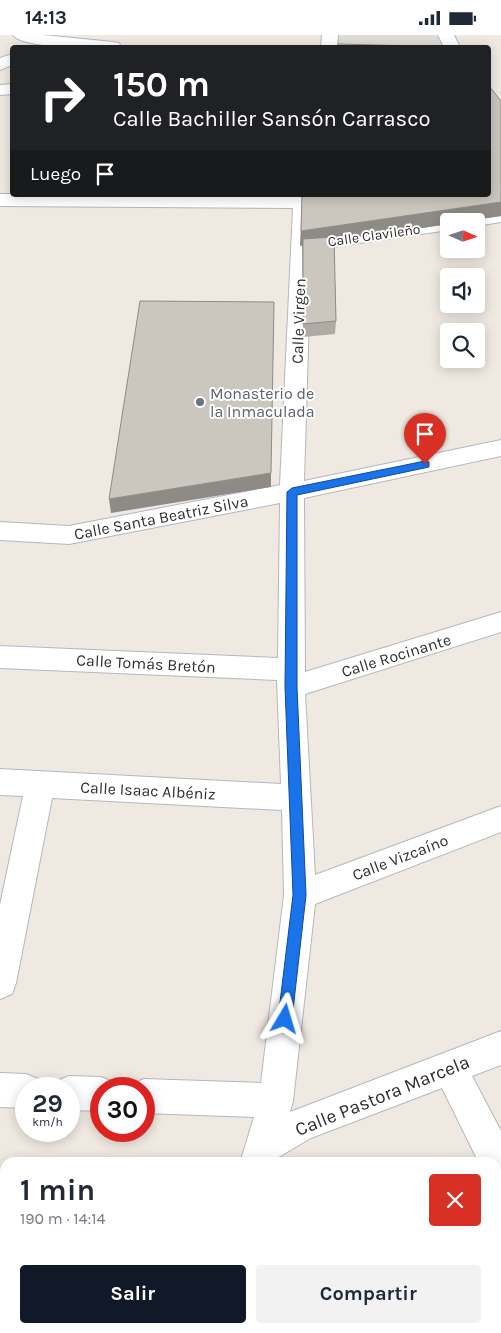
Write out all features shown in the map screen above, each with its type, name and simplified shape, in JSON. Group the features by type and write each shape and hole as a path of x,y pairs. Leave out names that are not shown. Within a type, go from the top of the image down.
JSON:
{"street":[{"path":"21,35 33,39 92,45"},
{"path":"0,200 302,199"},
{"name":"Calle Virgen","path":"262,1154 276,1101 300,895 291,679 292,492 302,199"},
{"path":"485,218 501,216"},
{"name":"Calle Clavileño","path":"300,246 440,225"},
{"name":"Calle Santa Beatriz Silva","path":"0,531 69,535 292,492 501,448"},
{"name":"Calle Rocinante","path":"291,679 501,622"},
{"name":"Calle Tomás Bretón","path":"0,657 291,679"},
{"name":"Calle Isaac Albéniz","path":"0,782 297,799"},
{"path":"0,983 40,784"},
{"name":"Calle Vizcaíno","path":"300,895 501,819"},
{"name":"Calle Pastora Marcela","path":"262,1154 301,1125 501,1048"},
{"path":"449,1067 495,1157"},
{"path":"0,1090 15,1091"},
{"path":"155,1096 276,1101"}],"shaded area":[{"path":"338,35 440,35 445,45 337,45"}],"building":[{"path":"338,44 377,45 338,45"},
{"path":"491,88 501,101 501,202 301,231 302,197 491,197"},
{"path":"334,237 336,321 303,324 303,239"},
{"name":"Monasterio de la Inmaculada","path":"140,301 274,302 271,473 109,499"}],"place":[{"name":"Monasterio de la Inmaculada","path":"200,402"}],"route":[{"path":"285,1019 300,895 291,687 292,492 425,464"}]}
